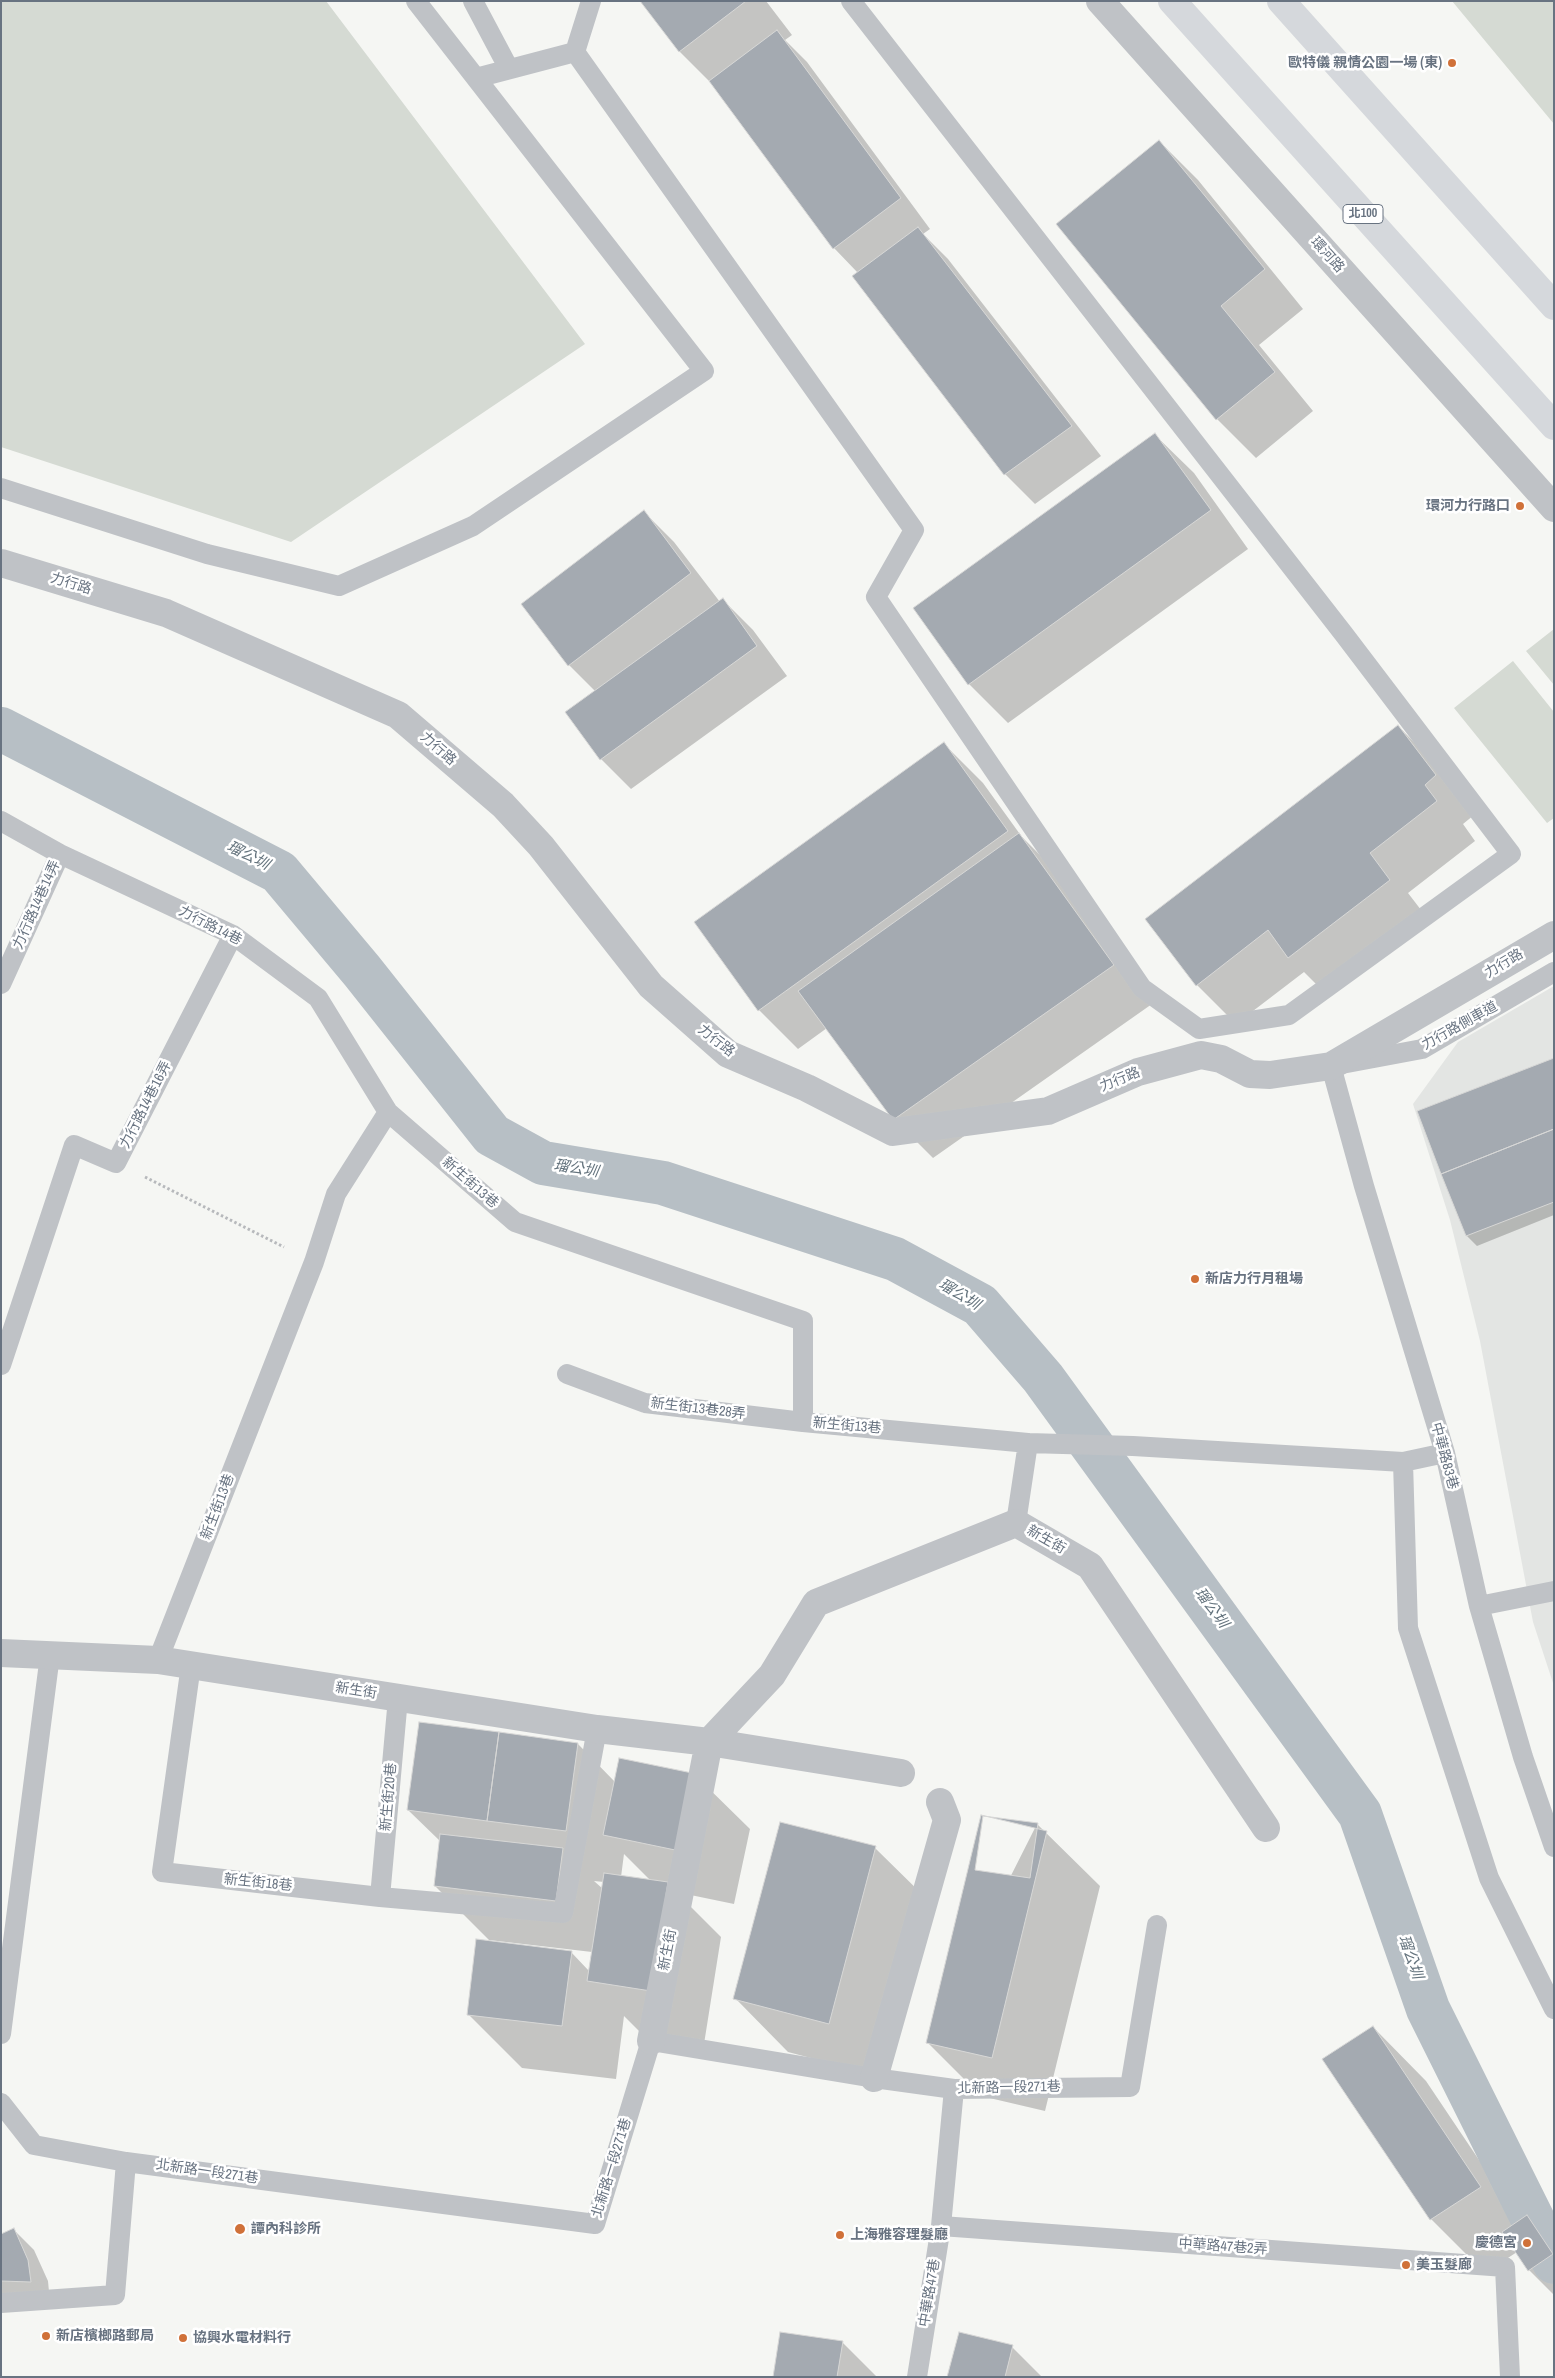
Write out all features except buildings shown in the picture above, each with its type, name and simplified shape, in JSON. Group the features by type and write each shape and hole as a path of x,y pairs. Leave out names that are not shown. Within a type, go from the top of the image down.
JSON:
{"highway":[{"name":"北100","path":"1172,1 1554,426"},
{"path":"1281,1 1554,306"}],"street":[{"name":"環河路","path":"1100,1 1554,508"},
{"name":"力行路","path":"1,563 166,613 398,715 503,805 541,846 651,986 728,1054 807,1088 893,1132 1048,1111 1138,1072 1201,1055 1221,1059 1250,1074 1270,1074 1331,1066 1554,935"},
{"name":"新生街","path":"651,2041 709,1742 772,1675 816,1603 1016,1523 1090,1566 1266,1828"},
{"name":"新生街","path":"1,1653 158,1660 597,1729 709,1742 901,1774"},
{"path":"874,2078 947,1820 940,1802"}],"lane":[{"path":"1,488 207,554 339,586 472,526 704,371 416,1"},
{"path":"473,1 509,69"},
{"path":"575,52 591,1"},
{"path":"575,52 914,530 876,597 1142,988 1199,1029 1289,1015 1511,854 1343,633 851,1"},
{"path":"476,78 575,52"},
{"name":"力行路14巷","path":"1,821 60,854 234,935 318,998 388,1112"},
{"name":"力行路14巷14弄","path":"1,984 60,854"},
{"name":"力行路14巷16弄","path":"1,1364 74,1145 116,1163 234,935"},
{"name":"力行路側車道","path":"1331,1066 1422,1049 1554,972"},
{"name":"中華路83巷","path":"1331,1066 1364,1186 1445,1452 1479,1606 1523,1757 1554,1847"},
{"name":"新生街13巷","path":"158,1660 314,1262 336,1194 388,1112 515,1222 803,1321 803,1422 1034,1442 1403,1462 1445,1452"},
{"name":"新生街13巷28弄","path":"567,1374 645,1403 803,1422"},
{"path":"1016,1523 1034,1442"},
{"path":"1403,1462 1408,1628 1489,1878 1554,2009"},
{"path":"1479,1606 1554,1590"},
{"path":"1,2034 50,1655"},
{"name":"新生街18巷","path":"191,1665 162,1872 380,1897 563,1913 597,1729"},
{"name":"新生街20巷","path":"380,1897 398,1698"},
{"name":"北新路一段271巷","path":"126,2162 595,2224 651,2041 874,2078 954,2089 1130,2087 1157,1925"},
{"name":"中華路47巷","path":"917,2377 941,2226 954,2089"},
{"path":"1,2103 34,2145 126,2162 115,2295 1,2303"},
{"name":"中華路47巷2弄","path":"941,2226 1505,2267 1510,2377"}],"path":[{"path":"116,1163 314,1262"}],"shaded area":[{"path":"1,1 326,1 585,344 291,542 1,447"},
{"path":"1452,1 1554,1 1554,124"},
{"path":"1554,629 1554,685 1526,651"},
{"path":"1513,661 1554,712 1554,818 1547,823 1454,708"},
{"path":"1554,986 1554,1686 1533,1622 1480,1341 1450,1220 1413,1104 1458,1042"}],"waterway":[{"name":"瑠公圳","path":"1,729 279,872 362,971 492,1135 543,1163 663,1183 895,1259 980,1305 1043,1378 1360,1814 1428,2009 1554,2262"}],"place":[{"name":"歐特儀 親情公園一場 (東)","path":"1452,63"},
{"name":"環河力行路口","path":"1520,506"},
{"name":"新店力行月租場","path":"1195,1279"},
{"name":"譚內科診所","path":"240,2229"},
{"name":"上海雅容理髮廳","path":"840,2235"},
{"name":"慶德宮","path":"1527,2243"},
{"name":"美玉髮廊","path":"1406,2265"},
{"name":"新店檳榔路郵局","path":"46,2336"},
{"name":"協興水電材料行","path":"183,2338"}]}
